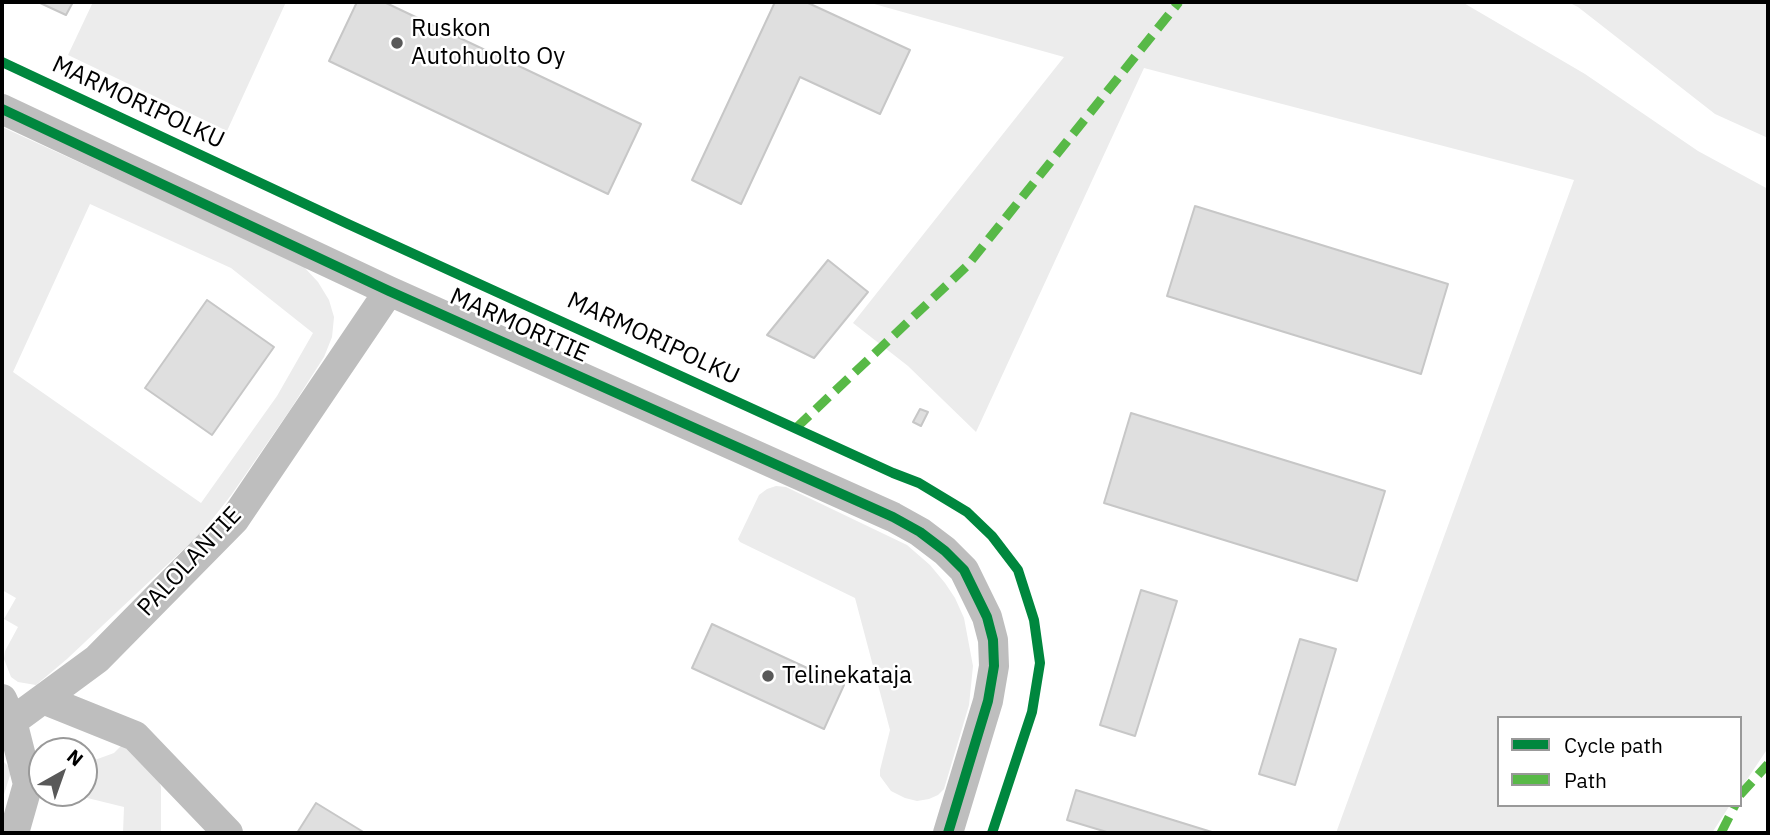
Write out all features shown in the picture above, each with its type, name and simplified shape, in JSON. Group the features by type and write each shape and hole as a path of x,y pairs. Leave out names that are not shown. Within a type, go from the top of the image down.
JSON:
{"street":[{"name":"MARMORITIE","path":"2,109 389,290 893,517 920,532 945,551 964,570 987,617 993,640 994,666 990,689 948,833"},
{"name":"PALOLANTIE","path":"5,716 43,699 97,659 234,520 389,290"},
{"path":"43,699 135,736 228,833"},
{"path":"5,716 28,784 14,833"}],"shaded area":[{"path":"93,2 286,2 227,131 68,55"},
{"path":"867,2 1462,2 1585,74 1698,151 1768,189 1768,748 1742,787 1742,716 1497,716 1497,807 1729,807 1712,833 1336,833 1574,180 1144,68 976,432 908,366 853,323 1064,57"},
{"path":"1568,2 1768,2 1768,138 1715,114"},
{"path":"2,127 304,267 318,282 329,300 334,317 332,337 324,357 232,494 203,531 36,685 18,682 11,677 4,659 5,651 18,627 4,619 16,598 2,590","holes":["90,204 231,268 313,333 277,396 201,503 13,372"]},
{"path":"776,486 786,487 907,545 930,565 955,598 964,618 973,666 969,705 944,789 938,795 917,801 905,798 891,791 880,776 890,730 855,598 738,539 759,495"},
{"path":"122,745 154,767 161,787 161,833 123,833 124,807 98,801 98,759 114,753"},
{"path":"2,760 11,772 2,801"}],"building":[{"path":"38,2 73,2 66,15"},
{"path":"357,2 384,2 641,124 608,194 329,61"},
{"path":"775,2 806,2 910,50 880,114 800,77 741,204 692,180"},
{"path":"1195,206 1448,284 1421,374 1167,296"},
{"path":"828,260 868,292 814,358 767,335"},
{"path":"207,300 274,347 212,435 145,388"},
{"path":"920,409 928,412 921,426 913,422"},
{"path":"1131,413 1385,491 1357,581 1104,503"},
{"path":"1141,590 1177,601 1135,736 1100,725"},
{"name":"Telinekataja","path":"712,624 844,685 824,729 692,668"},
{"path":"1300,639 1336,649 1295,785 1259,774"},
{"path":"1076,790 1215,833 1110,833 1067,820"},
{"path":"316,803 365,833 297,833"}],"marked path":[{"path":"796,428 967,266 1179,2"},
{"path":"1742,793 1768,764"},
{"path":"1721,833 1734,807"}],"cycle path":[{"name":"MARMORIPOLKU","path":"2,62 348,224 919,483 967,512 992,536 1018,570 1034,620 1040,663 1032,712 992,833"},
{"path":"2,109 389,291 893,517 920,532 945,551 964,570 987,617 993,640 994,666 988,701 948,833"}],"place":[{"name":"Ruskon Autohuolto Oy","path":"397,43"},
{"name":"Telinekataja","path":"768,676"}]}
